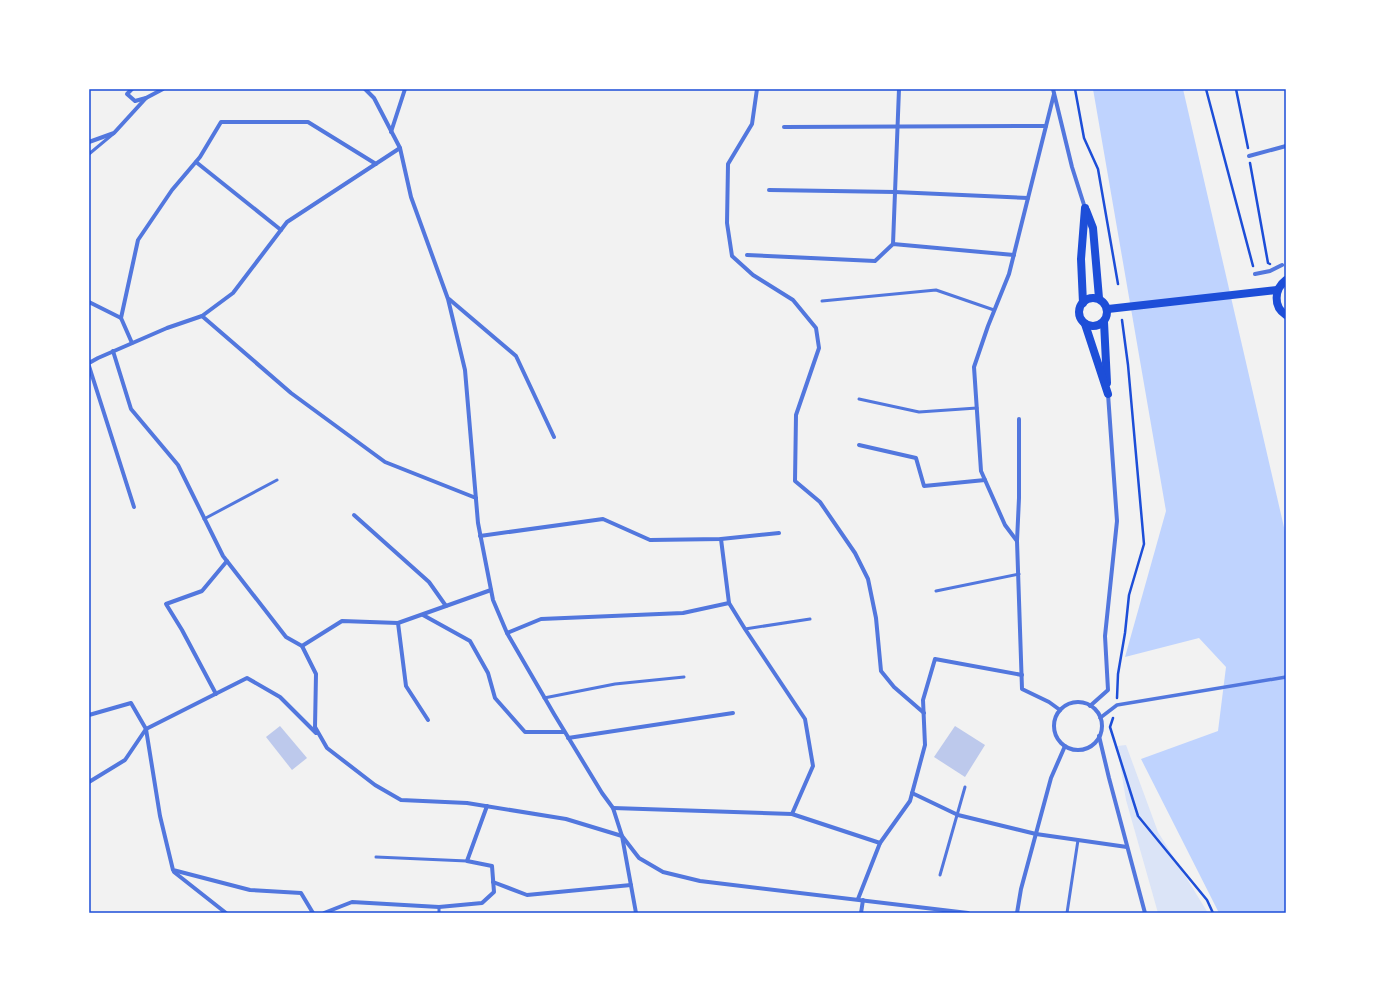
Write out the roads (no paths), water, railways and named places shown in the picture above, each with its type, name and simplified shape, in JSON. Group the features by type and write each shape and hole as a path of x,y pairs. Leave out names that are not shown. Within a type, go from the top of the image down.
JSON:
{"main road":[{"path":"1085,208 1093,228 1099,298"},
{"path":"1085,208 1081,259 1082,303 1079,312 1081,319 1085,324 1108,394"},
{"path":"1286,280 1282,283 1278,290 1276,298 1278,306 1284,314 1286,321"},
{"path":"1108,309 1278,290"},
{"path":"1082,303 1085,300 1099,298 1104,302 1108,309 1108,316 1099,326 1085,324"},
{"path":"1104,322 1108,394"}],"street":[{"path":"132,89 127,94 135,101 146,98 163,89"},
{"path":"365,89 374,98 400,148 411,197 448,299 465,370 478,523 493,600 507,633 544,698 602,793 613,808 622,836 636,913"},
{"path":"391,132 405,89"},
{"path":"757,89 752,124 728,164 727,223 732,256 753,275 793,300 816,328 819,348 796,415 796,481 820,502 855,553 868,579 876,618 881,671 894,687 924,712"},
{"path":"747,255 876,261 893,244 899,89"},
{"path":"1018,541 1005,524 981,471 974,367 994,310 1009,274 1046,126 1053,91"},
{"path":"1053,91 1072,167 1085,208"},
{"path":"89,142 114,133 146,98"},
{"path":"120,318 138,240 172,190 200,157 221,122 308,122 376,164"},
{"path":"784,127 1046,126"},
{"path":"1249,156 1286,146"},
{"path":"89,363 166,328 202,316 233,293 287,222 400,148"},
{"path":"196,162 281,230"},
{"path":"769,190 895,192 1028,198"},
{"path":"893,244 1014,255"},
{"path":"1255,274 1270,272 1282,265"},
{"path":"448,299 516,356 554,437"},
{"path":"89,302 120,318 132,343"},
{"path":"202,316 291,393 385,462 476,498"},
{"path":"113,351 131,409 178,466 223,556 286,637 302,646 316,674 315,728 320,737 327,748 374,785 401,800 467,803 566,819 622,836 639,858 663,872 700,881 968,913"},
{"path":"89,366 134,507"},
{"path":"1090,706 1108,690 1105,636 1117,522 1108,394"},
{"path":"1019,419 1018,541 1022,689 1049,702 1060,710"},
{"path":"860,445 916,458 924,486 985,480"},
{"path":"354,515 429,582 446,606"},
{"path":"480,536 603,519 650,540 721,539 778,533"},
{"path":"721,539 729,603 806,719 813,766 792,814"},
{"path":"216,694 182,630 166,604 202,591 227,561"},
{"path":"302,646 342,621 398,623 491,590"},
{"path":"507,633 541,619 683,613 729,603"},
{"path":"423,615 470,641 488,674 495,698 525,732 564,732"},
{"path":"398,623 406,686 428,720"},
{"path":"861,913 860,900 880,843 910,801 925,745 923,700 935,659 1022,675"},
{"path":"1100,718 1117,705 1286,677"},
{"path":"89,782 125,760 146,730 247,678 280,697 320,737"},
{"path":"1079,702 1090,706 1098,714 1102,729 1095,743 1088,748 1077,750 1065,746 1059,741 1055,734 1055,719 1060,710 1064,706 1071,703 1079,702"},
{"path":"89,715 131,703 146,730 160,816 173,870 226,913"},
{"path":"568,738 733,712"},
{"path":"1099,736 1145,913"},
{"path":"1017,913 1021,889 1051,778 1065,746"},
{"path":"912,793 958,814 1036,834 1127,847"},
{"path":"324,913 352,902 439,907 482,902 494,892 492,866 467,861 487,806"},
{"path":"613,808 792,814 880,843"},
{"path":"173,870 250,890 301,893 313,913"},
{"path":"493,882 527,894 631,885"}],"lane":[{"path":"89,154 114,133"},
{"path":"822,301 936,290 994,310"},
{"path":"859,399 919,412 977,408"},
{"path":"204,519 277,480"},
{"path":"936,591 1019,574"},
{"path":"745,629 810,619"},
{"path":"544,698 615,684 684,678"},
{"path":"940,875 965,786"},
{"path":"1067,913 1078,840"},
{"path":"376,857 467,861"},
{"path":"439,907 440,913"}],"water":[{"path":"1093,89 1183,89 1286,536 1286,913 1219,913 1141,759 1218,731 1226,667 1199,638 1125,657 1166,511"}]}
